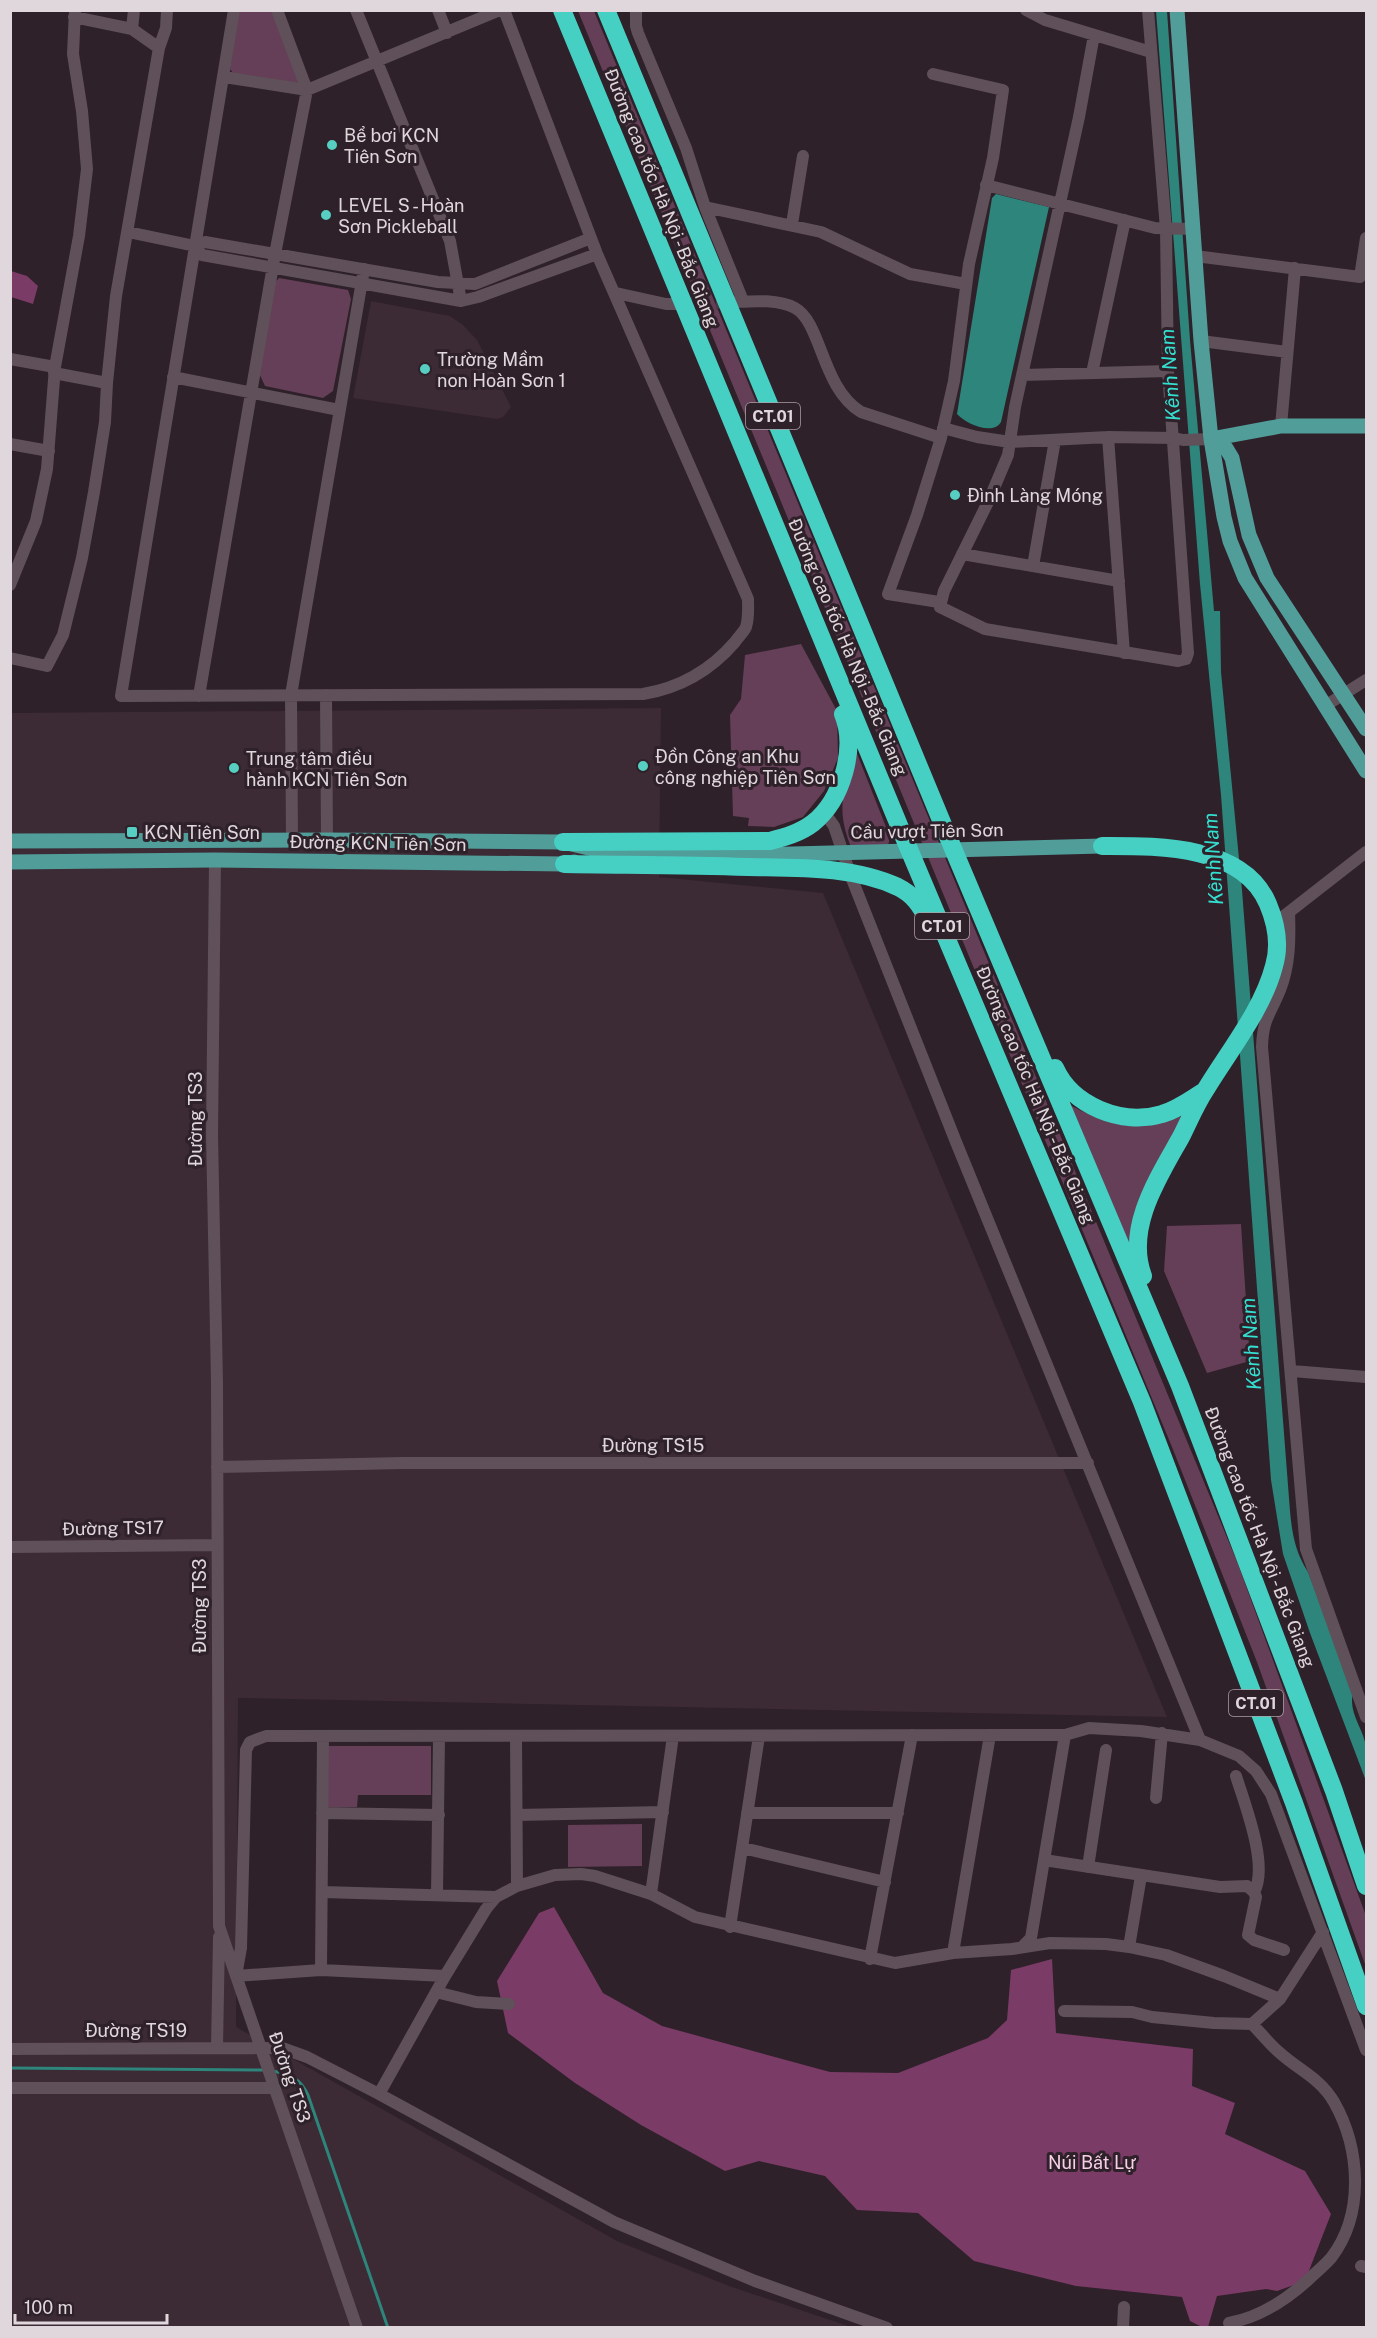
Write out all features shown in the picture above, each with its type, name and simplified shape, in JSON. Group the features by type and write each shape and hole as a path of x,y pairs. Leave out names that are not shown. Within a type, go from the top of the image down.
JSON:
{"highway":[{"name":"Đường cao tốc Hà Nội - Bắc Giang","path":"561,10 1142,1402 1294,1803 1366,2006"},
{"name":"Đường cao tốc Hà Nội - Bắc Giang","path":"606,10 941,820 1180,1386 1334,1791 1366,1886"},
{"path":"563,842 770,841 790,836 812,824 824,812 833,797 848,757 850,741 846,720 759,513 743,449"},
{"path":"941,820 988,909 1057,1072 1071,1092 1107,1113 1125,1118 1163,1114 1204,1091"},
{"path":"1102,846 1172,848 1212,856 1246,875 1257,885 1265,897 1274,924 1277,944 1275,966 1245,1028 1204,1091 1155,1185 1144,1211 1138,1238 1137,1261 1188,1381 1220,1467 1259,1595"},
{"path":"564,864 802,868 850,874 887,883 908,893 918,901 935,934 1100,1322 1142,1402"}],"main road":[{"path":"1177,10 1210,439 1224,517 1237,561 1245,578 1366,771"},
{"path":"1210,439 1281,426 1366,426"},
{"path":"1210,439 1226,448 1232,458 1250,535 1268,578 1366,729"},
{"path":"215,840 215,860"},
{"name":"Đường KCN Tiên Sơn","path":"10,841 563,842 610,853"},
{"name":"Cầu vượt Tiên Sơn","path":"610,853 753,855 1102,846"},
{"name":"Đường KCN Tiên Sơn","path":"10,862 215,860 564,864 610,853"}],"street":[{"path":"132,29 134,10"},
{"path":"10,658 47,666 63,634 94,492 105,422 117,296 159,48 166,28 167,10"},
{"path":"224,77 307,90 502,10 597,254 748,599 749,615 745,629 727,651 705,670 665,690 643,694 121,696 234,10"},
{"path":"199,696 275,254 307,90 277,10"},
{"path":"356,10 450,242 461,301"},
{"path":"438,10 447,33"},
{"path":"636,10 638,33 686,148 738,302 776,303 798,309 809,324 833,382 841,395 854,408 861,412 942,433 1010,442 1108,437 1210,439"},
{"path":"1026,10 1045,20 1151,52"},
{"path":"1094,34 1079,117 1022,375 1008,455 939,602 940,607 985,629 1178,661 1185,659 1188,652 1178,439 1168,371 1168,229 1148,10"},
{"path":"10,585 36,521 49,451 54,370 79,236 87,169 82,111 73,54 74,14 132,29 159,48"},
{"path":"933,74 1003,90 993,158 966,284 954,381 942,433 917,515 888,594 939,602"},
{"path":"792,224 803,156"},
{"path":"986,185 1125,220 1168,229 1193,229"},
{"path":"705,207 821,232 909,274 966,284"},
{"path":"1092,373 1125,220"},
{"path":"128,232 195,246 205,242 438,282 475,284 591,238"},
{"path":"1195,256 1360,277 1366,238"},
{"path":"195,246 202,255 461,301 597,254"},
{"path":"1281,426 1295,268"},
{"path":"292,840 291,695 363,269"},
{"path":"616,293 666,304 680,304"},
{"path":"1202,341 1287,352"},
{"path":"10,359 107,383"},
{"path":"1022,375 1168,371"},
{"path":"173,377 339,410"},
{"path":"1108,437 1124,653"},
{"path":"1033,566 1055,440"},
{"path":"10,444 49,451"},
{"path":"962,554 1119,581"},
{"path":"1325,706 1366,680"},
{"path":"326,695 327,840"},
{"path":"824,812 834,826 850,874 956,1142 1200,1740"},
{"path":"1274,924 1366,852"},
{"name":"Đường TS3","path":"215,860 212,1135 217,1467 219,1926 357,2328"},
{"path":"1289,912 1291,948 1280,990 1263,1028 1263,1047 1306,1549 1366,1717"},
{"path":"1292,1371 1366,1377"},
{"name":"Đường TS15","path":"217,1467 402,1463 1088,1464"},
{"name":"Đường TS17","path":"10,1547 217,1545"},
{"path":"445,1976 321,1970 236,1976 241,1948 246,1750 250,1742 266,1736 1065,1735 1089,1728 1162,1733 1200,1740 1239,1756 1256,1771 1271,1794 1366,2050"},
{"path":"1156,1798 1162,1733"},
{"path":"870,1959 912,1735"},
{"path":"953,1953 990,1735"},
{"path":"1024,1945 1031,1938 1065,1735"},
{"path":"651,1894 673,1736"},
{"path":"730,1927 759,1736"},
{"path":"321,1970 323,1737"},
{"path":"437,1895 439,1737"},
{"path":"516,1737 518,1886"},
{"path":"1088,1867 1107,1750"},
{"path":"1236,1776 1257,1843 1259,1874 1254,1892"},
{"path":"517,1815 663,1812"},
{"path":"322,1813 439,1815"},
{"path":"747,1813 898,1814"},
{"path":"742,1848 885,1882"},
{"path":"1044,1860 1220,1887 1247,1886 1256,1897 1248,1935 1254,1940 1284,1950"},
{"path":"379,2094 445,1976 486,1909 496,1897 518,1886 555,1875 581,1874 651,1894 695,1917 895,1964 953,1953 1012,1949 1024,1945 1050,1943 1129,1947 1166,1955 1280,1998"},
{"path":"1129,1947 1141,1876"},
{"path":"322,1892 496,1897"},
{"path":"217,2048 219,1926"},
{"path":"1064,2012 1132,2012 1152,2017 1214,2024 1252,2024 1280,1998 1323,1932"},
{"path":"436,1992 476,2002 509,2004"},
{"path":"1229,2323 1262,2312 1290,2297 1324,2265 1331,2258 1346,2233 1354,2201 1355,2168 1346,2132 1334,2102 1318,2080 1280,2053 1252,2024"},
{"name":"Đường TS19","path":"10,2049 217,2048 263,2054 282,2048 299,2054 379,2094 614,2222 755,2281 887,2328"},
{"path":"10,2088 275,2088"},
{"path":"1123,2328 1124,2307"}],"shaded area":[{"path":"239,11 274,11 300,78 297,83 233,73 230,69"},
{"path":"578,11 594,11 1238,1564 1366,1916 1366,1967 1257,1662 1172,1447"},
{"name":"Kênh Nam","path":"1156,11 1167,11 1190,340 1214,611 1220,611 1221,672 1242,890 1291,1519 1297,1550 1308,1572 1354,1691 1352,1705 1367,1751 1366,1781 1283,1554 1271,1480 1221,795 1200,584"},
{"path":"996,194 1049,207 1001,422 992,428 986,428 973,425 957,414 992,198"},
{"path":"279,278 348,290 351,299 333,391 323,398 265,386 259,373 274,283"},
{"name":"Trường Mầm non Hoàn Sơn 1","path":"371,301 450,316 463,325 477,340 511,407 503,417 497,419 353,398"},
{"path":"801,644 837,711 838,758 824,791 803,817 774,827 748,826 749,818 733,816 730,715 741,699 745,655"},
{"path":"661,708 659,877 823,893 1167,1717 238,1698 236,2027 617,2241 729,2286 851,2327 11,2327 10,713"},
{"path":"856,751 890,837 888,846 851,847 846,833 843,821 843,799"},
{"path":"1066,1103 1111,1123 1124,1125 1151,1124 1185,1115 1131,1257"},
{"path":"1241,1224 1250,1361 1207,1373 1164,1271 1167,1226"},
{"path":"328,1746 431,1746 431,1795 358,1795 357,1807 327,1807"},
{"path":"642,1824 642,1866 568,1867 568,1825"}],"green space":[{"path":"11,271 27,276 38,286 33,304 11,297"},
{"name":"Núi Bất Lự","path":"554,1907 603,1993 662,2026 830,2072 898,2073 988,2038 1007,2020 1011,1970 1052,1959 1056,2033 1193,2049 1192,2086 1235,2103 1225,2134 1305,2171 1331,2214 1305,2281 1277,2291 1266,2289 1217,2296 1208,2327 1202,2327 1190,2321 1182,2297 1076,2286 974,2261 918,2213 857,2210 825,2176 759,2161 725,2171 641,2125 575,2083 508,2033 497,1981 539,1913"}],"waterway":[{"path":"10,2068 266,2070"},
{"path":"272,2071 294,2078 302,2084 308,2095 388,2328"}],"tunnel":[{"path":"680,304 733,302"}],"place":[{"name":"Bể bơi KCN Tiên Sơn","path":"332,145"},
{"name":"LEVEL S - Hoàn Sơn Pickleball","path":"326,215"},
{"name":"Trường Mầm non Hoàn Sơn 1","path":"425,369"},
{"name":"Đình Làng Móng","path":"955,495"},
{"name":"Đồn Công an Khu công nghiệp Tiên Sơn","path":"643,766"},
{"name":"Trung tâm điều hành KCN Tiên Sơn","path":"234,768"},
{"name":"KCN Tiên Sơn","path":"132,832"}]}
